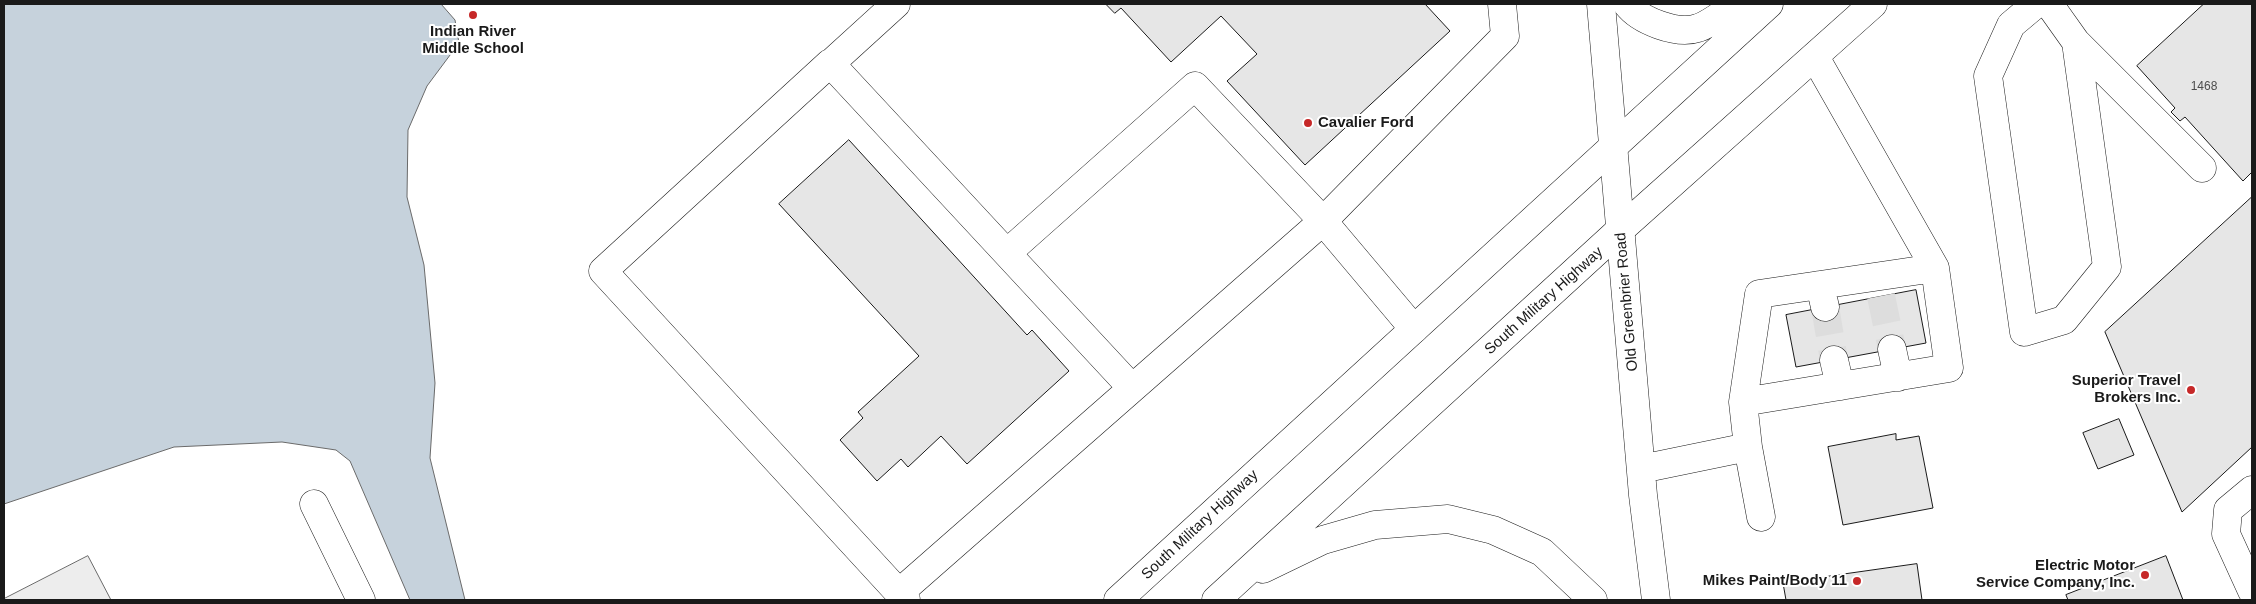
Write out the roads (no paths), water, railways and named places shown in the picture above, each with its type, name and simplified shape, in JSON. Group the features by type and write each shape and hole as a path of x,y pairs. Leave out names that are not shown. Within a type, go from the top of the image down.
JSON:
{"main road":[{"path":"896,4 603,271 903,596 1132,388 1323,220 1505,36 1502,4"},
{"name":"Old Greenbrier Road","path":"1601,4 1641,469 1656,600"},
{"path":"1627,4 1647,20 1670,28 1697,28 1738,4"},
{"name":"South Military Highway","path":"1118,600 1769,4"},
{"name":"South Military Highway","path":"1226,592 1620,230 1873,4"},
{"path":"2036,4 2011,25 1988,76 2024,332 2064,320 2107,267 2076,42"},
{"path":"2049,4 2076,42 2202,168"},
{"path":"1743,402 1949,368 1935,268 1815,57"},
{"path":"829,65 830,63 1132,388"},
{"path":"1007,253 1195,86 1323,220 1414,329"},
{"path":"1761,517 1748,447 1743,402 1759,294 1823,296 1880,286 1935,268"},
{"path":"1892,349 1898,377"},
{"path":"1834,360 1840,386"},
{"path":"1641,469 1748,447"},
{"path":"2252,490 2228,510 2226,534 2252,591"},
{"path":"314,504 361,600"},
{"path":"1226,592 1323,540 1375,525 1448,519 1493,530 1542,552 1593,600"}],"tunnel":[{"path":"1881,296 1892,349"},
{"path":"1825,307 1834,360"}],"place":[{"name":"Indian River Middle School","path":"473,15"},
{"name":"Cavalier Ford","path":"1308,123"},
{"name":"Superior Travel Brokers Inc.","path":"2191,390"},
{"name":"Electric Motor Service Company, Inc.","path":"2145,575"},
{"name":"Mikes Paint/Body 11","path":"1857,581"}]}
